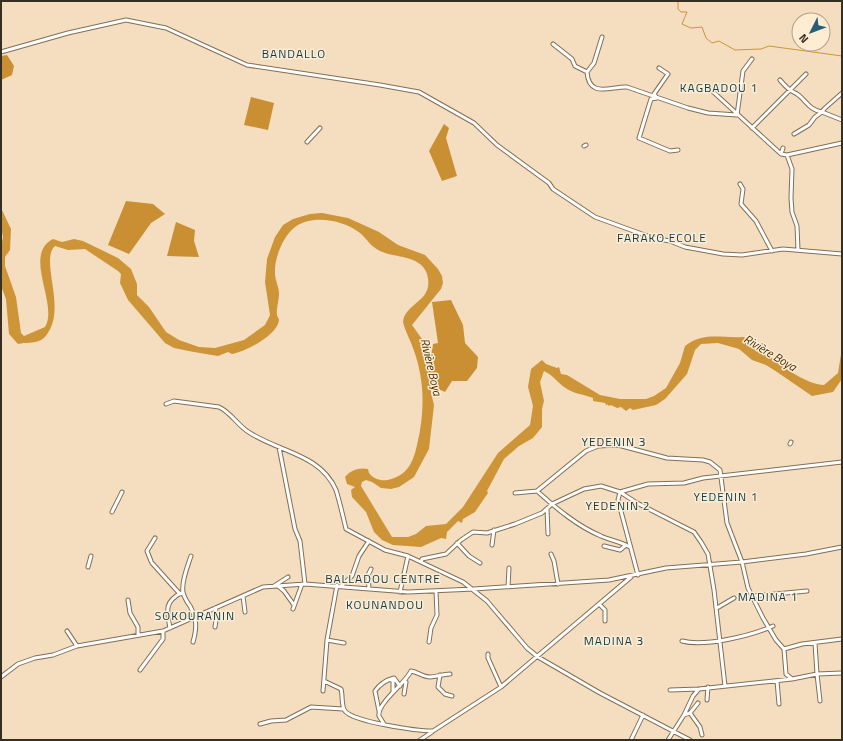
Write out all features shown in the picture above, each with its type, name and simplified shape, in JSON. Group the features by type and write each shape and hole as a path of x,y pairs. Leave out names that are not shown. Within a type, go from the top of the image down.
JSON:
{"street":[{"path":"1,52 68,33 126,20 166,28 248,65 380,84 419,92 474,123 497,145 544,179 553,189 595,217 656,239 670,241 686,247 723,254 742,255 772,251 798,250 842,254"},
{"path":"602,37 594,63 587,72 589,83 594,87 613,89 627,87 650,94 657,98 708,113 736,113"},
{"path":"554,44 572,59 575,66 587,72"},
{"path":"736,113 743,71 752,59"},
{"path":"657,98 654,94 668,74 659,68"},
{"path":"752,128 789,91 793,85 806,74"},
{"path":"780,80 789,91 797,94 810,108 842,120"},
{"path":"710,89 781,154 788,155 842,143"},
{"path":"794,134 809,125 815,117 842,93"},
{"path":"657,98 651,99 640,138 670,151 678,150"},
{"path":"307,142 320,128"},
{"path":"781,154 783,148"},
{"path":"788,155 792,169 790,198 792,212 797,226 798,250"},
{"path":"740,184 743,189 740,204 756,221 772,251"},
{"path":"166,404 174,401 219,407 224,409 247,431 314,462 324,471 336,491 346,529 385,550 408,556 447,574 474,590 487,601 527,648 538,657 690,740"},
{"path":"515,493 537,491 586,451 609,446 618,445 673,459 710,462 720,470 723,502 727,523 742,562 748,588 784,649 786,674 783,680"},
{"path":"276,586 284,591 293,607 304,584 300,541 295,529 279,447"},
{"path":"620,492 648,484 684,483 721,476 842,462"},
{"path":"420,562 422,559 446,554 473,532 483,534 530,518 547,509 552,504 584,489 597,486 609,487 694,532 708,554 717,608 726,686"},
{"path":"537,491 552,504 586,528 601,536 630,547"},
{"path":"112,512 122,492"},
{"path":"620,492 618,500 638,574"},
{"path":"547,509 548,534"},
{"path":"492,545 494,530"},
{"path":"156,538 147,552 152,562 182,593 197,622 194,642"},
{"path":"323,691 323,675 327,640 339,585 352,576 359,556 369,541"},
{"path":"457,544 469,556 480,563"},
{"path":"604,546 620,550 626,545"},
{"path":"1,677 18,664 35,658 53,656 77,646 170,628 262,587 304,584 339,585 400,592 474,590 558,584 624,577 666,568 711,566 806,554 842,547"},
{"path":"551,554 554,561 558,584"},
{"path":"88,567 91,556"},
{"path":"170,628 167,608 172,600 182,593 186,566 189,564 191,556"},
{"path":"400,592 408,556"},
{"path":"508,587 509,568"},
{"path":"369,589 368,575 371,569"},
{"path":"421,740 501,687 600,605 632,576"},
{"path":"276,586 288,577"},
{"path":"621,586 624,577"},
{"path":"429,642 437,615 436,591"},
{"path":"754,596 807,591"},
{"path":"243,596 245,612"},
{"path":"717,608 734,598"},
{"path":"128,600 130,613 138,627 138,635"},
{"path":"600,605 604,610 606,621"},
{"path":"215,608 217,614 215,627"},
{"path":"682,641 691,643 749,635 771,627"},
{"path":"140,670 163,639 163,630"},
{"path":"67,631 77,646"},
{"path":"784,649 842,639"},
{"path":"327,640 344,642"},
{"path":"815,643 820,701"},
{"path":"488,654 501,687"},
{"path":"404,694 406,681 411,671 420,672 428,677 450,674"},
{"path":"670,690 699,689 792,679 817,674 842,673"},
{"path":"786,674 792,679"},
{"path":"440,675 438,687 445,694 452,696"},
{"path":"384,724 379,716 375,691 380,684 394,678 400,686"},
{"path":"389,680 393,680 393,692"},
{"path":"777,680 780,704"},
{"path":"324,681 341,689 343,709 348,714 366,721 420,731 433,731"},
{"path":"379,712 393,692 406,681"},
{"path":"706,700 708,687"},
{"path":"668,740 684,715 693,696 699,689"},
{"path":"684,715 690,713 698,703"},
{"path":"260,724 271,721 286,720 311,707 343,709"},
{"path":"690,713 700,727 702,735"},
{"path":"631,740 643,715"},
{"path":"420,731 421,740"}],"shaded area":[{"path":"7,55 14,66 12,75 1,80 1,56"},
{"path":"251,97 274,103 268,130 244,125"},
{"path":"444,124 449,128 446,138 457,176 442,181 429,151"},
{"path":"126,201 153,204 165,214 151,223 129,254 108,245"},
{"path":"1,208 11,229 10,250 5,257 5,266 16,297 21,333 24,336 45,327 48,317 48,306 41,268 41,256 44,246 53,239 62,242 74,239 83,241 118,258 131,269 137,284 137,295 149,307 166,332 179,340 199,347 215,348 244,340 265,325 270,315 265,282 267,259 275,237 283,225 293,219 310,214 322,213 348,218 379,232 398,245 425,255 438,269 442,276 443,283 441,289 412,325 422,339 423,354 429,367 428,375 432,384 431,393 434,405 429,449 414,477 399,487 391,489 381,488 366,480 362,482 361,486 392,537 408,537 416,534 426,526 446,524 463,507 498,453 530,425 533,406 528,387 531,369 542,360 546,364 557,368 559,367 561,374 567,375 600,395 620,399 646,399 654,396 666,388 680,363 685,346 692,341 707,337 744,337 759,350 765,351 783,367 809,381 824,385 838,373 842,348 842,379 833,392 812,396 766,365 752,360 739,349 718,343 701,344 695,350 687,374 665,399 656,405 633,410 630,408 626,411 621,407 617,408 607,404 607,406 605,403 593,401 593,398 571,391 544,371 540,382 544,401 542,409 542,427 533,438 519,446 504,459 487,491 488,493 475,512 463,519 462,523 458,521 447,532 446,539 441,538 421,547 393,545 382,540 374,532 366,512 352,497 351,490 355,487 347,484 345,477 352,471 365,468 368,469 371,476 374,478 384,480 391,479 404,473 410,465 414,455 420,433 422,384 417,360 403,322 405,315 427,290 427,274 419,263 380,251 353,228 337,222 319,220 302,223 295,227 287,236 280,248 276,261 275,276 279,294 277,316 279,320 277,326 267,337 245,350 232,354 228,352 218,356 174,348 165,343 128,300 120,283 121,274 118,271 85,249 68,250 55,246 51,252 50,261 55,309 49,331 46,336 38,341 18,344 9,334 6,299 1,286 1,246 3,237 1,228"},
{"path":"176,222 195,230 194,241 199,257 167,256"},
{"path":"451,300 463,325 465,343 478,357 477,368 467,381 452,381 445,392 432,386 428,375 433,344 438,343 432,302"}],"waterway":[{"path":"678,1 678,9 681,12 687,12 682,24 691,28 702,27 706,38 712,43 719,41 735,50 761,49 769,46 842,56"}],"district":[{"name":"BANDALLO","path":"294,54"},
{"name":"KAGBADOU 1","path":"719,88"},
{"name":"FARAKO ECOLE","path":"662,238"},
{"name":"YEDENIN 3","path":"614,442"},
{"name":"YEDENIN 1","path":"726,497"},
{"name":"YEDENIN 2","path":"618,506"},
{"name":"BALLADOU CENTRE","path":"383,579"},
{"name":"MADINA 1","path":"768,597"},
{"name":"KOUNANDOU","path":"385,605"},
{"name":"SOKOURANIN","path":"195,616"},
{"name":"MADINA 3","path":"614,641"}],"water label":[{"name":"Rivière Boya","path":"770,353"},
{"name":"Rivière Boya","path":"431,367"}]}
